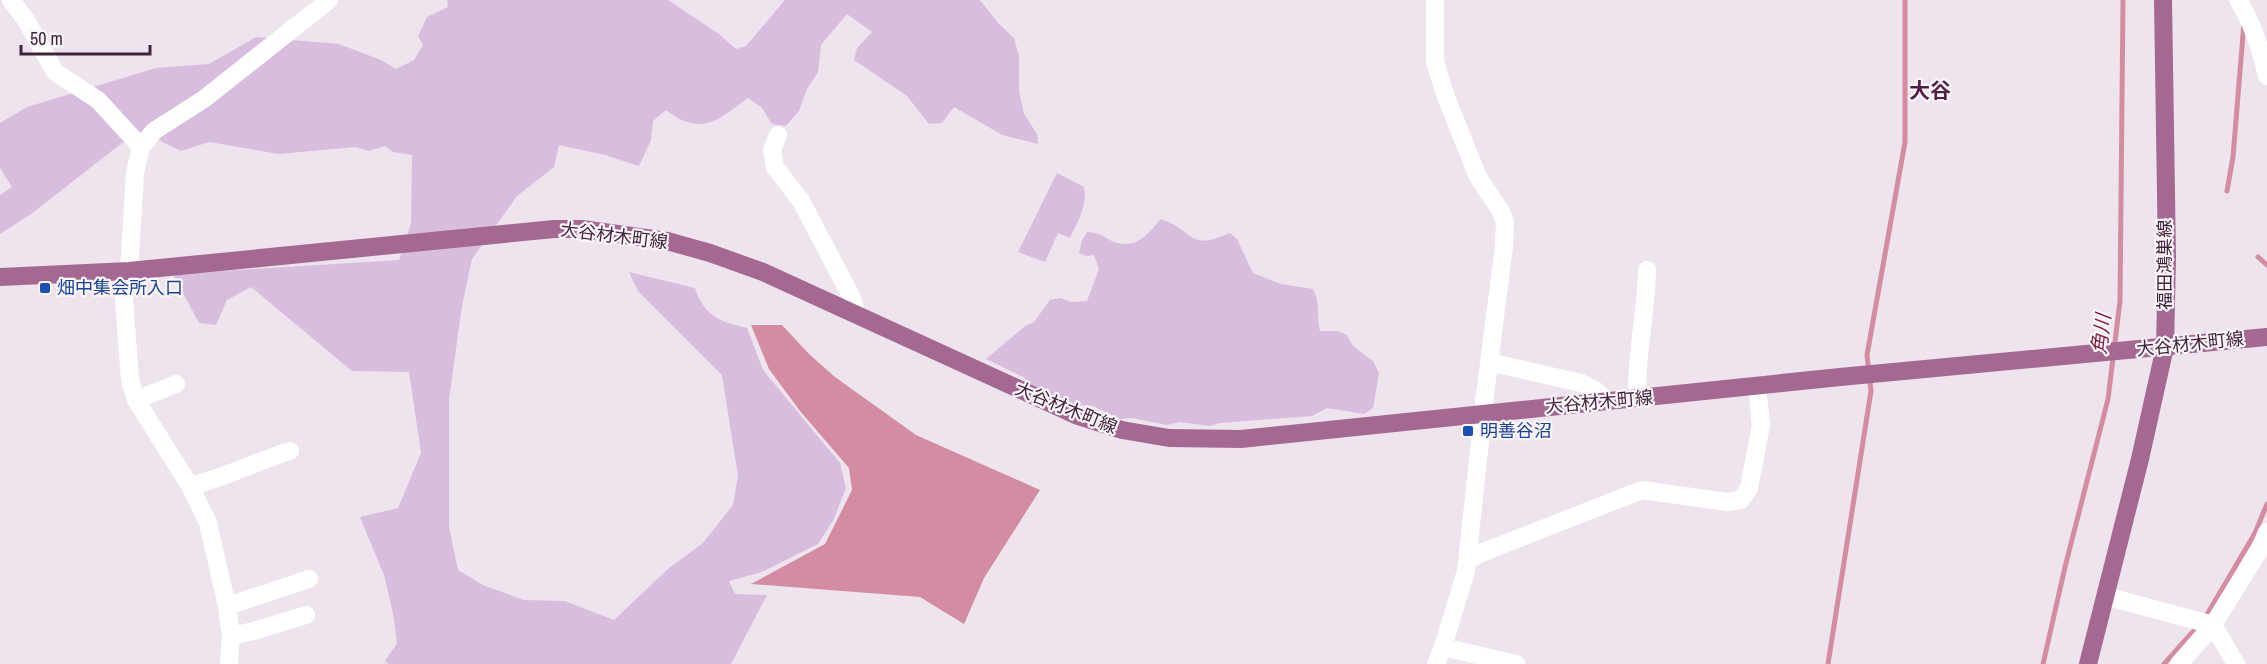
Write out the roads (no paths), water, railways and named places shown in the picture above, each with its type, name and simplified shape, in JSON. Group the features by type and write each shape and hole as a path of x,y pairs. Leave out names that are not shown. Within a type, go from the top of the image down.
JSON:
{"main road":[{"name":"福田鴻巣線","path":"2088,664 2140,459 2165,347 2167,258 2163,0"},
{"name":"大谷材木町線","path":"0,277 129,271 332,252 449,238 554,229 582,229 667,241 710,253 763,272 1078,417 1122,430 1169,438 1241,439 1607,400 1637,399 2267,337"}],"street":[{"path":"11,0 26,20 55,72 98,100 141,147"},
{"path":"229,664 231,636 227,606 208,523 190,486 136,400 130,380 124,299 129,271 135,173 141,147 154,131 213,92 329,0"},
{"path":"1435,0 1435,62 1446,97 1478,177 1500,210 1505,222 1484,403"},
{"path":"2238,0 2264,47 2267,76"},
{"path":"778,135 772,150 775,167 801,201 851,296 857,315"},
{"path":"1637,399 1636,384 1646,302 1647,270"},
{"path":"1489,362 1581,382 1607,400"},
{"path":"136,400 176,384"},
{"path":"1467,561 1481,553 1642,490 1727,502 1740,500 1749,488 1761,425 1757,386"},
{"path":"1482,423 1467,561 1440,656 1516,664"},
{"path":"190,486 208,482 261,460 290,451"},
{"path":"2179,664 2213,626 2260,549 2267,532"},
{"path":"227,606 309,579"},
{"path":"2105,596 2213,626 2236,664"},
{"path":"231,636 306,615"}],"waterway":[{"path":"1828,664 1871,391 1867,355 1905,142 1905,0"},
{"name":"角川","path":"2043,664 2108,399 2120,301 2123,0"},
{"name":"角川","path":"2227,191 2233,157 2244,22"},
{"name":"角川","path":"2258,257 2267,265"},
{"name":"角川","path":"2205,618 2255,533 2267,504"},
{"name":"角川","path":"2164,664 2199,625"}],"place":[{"name":"畑中集会所入口","path":"45,288"},
{"name":"明善谷沼","path":"1468,431"}],"district":[{"name":"大谷","path":"1930,91"}]}
